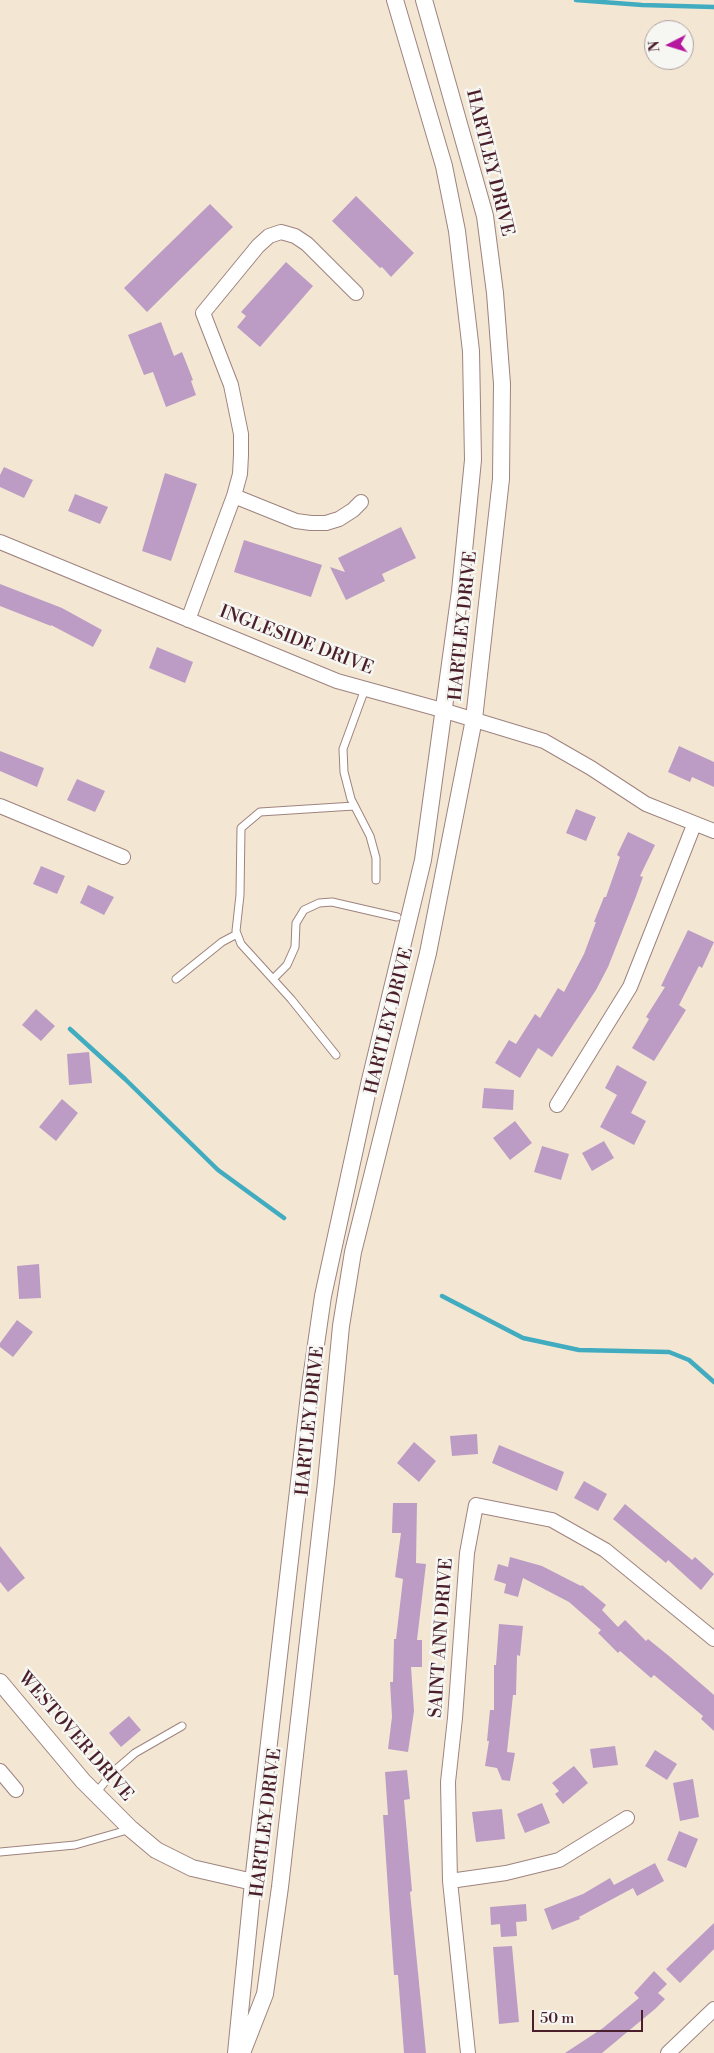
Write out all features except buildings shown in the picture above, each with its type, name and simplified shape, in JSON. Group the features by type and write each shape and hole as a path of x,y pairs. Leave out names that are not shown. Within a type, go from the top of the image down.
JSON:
{"street":[{"name":"HARTLEY DRIVE","path":"236,2053 253,1882 310,1386 323,1296 370,1080 423,860 442,710 460,591 473,460 471,351 457,231 444,166 395,0"},
{"name":"HARTLEY DRIVE","path":"242,2053 265,1994 280,1887 326,1482 341,1326 353,1252 428,953 474,719 501,479 502,375 495,293 485,216 424,0"},
{"path":"188,620 234,496 240,474 241,434 231,385 203,313 258,246 269,236 281,232 295,236 307,244 356,293"},
{"path":"234,496 296,521 311,523 339,519 361,502"},
{"name":"INGLESIDE DRIVE","path":"0,542 338,681 474,719 544,741 591,768 646,804 694,825 714,831"},
{"path":"0,806 123,857"},
{"path":"557,1105 630,987 694,825"},
{"name":"SAINT ANN DRIVE","path":"468,2053 450,1881 448,1782 455,1718 467,1553 476,1506 552,1520 605,1550 714,1639"},
{"name":"WESTOVER DRIVE","path":"0,1682 83,1781 131,1829 156,1850 192,1868 253,1882"},
{"path":"0,1771 16,1790"},
{"path":"450,1881 506,1873 559,1860 627,1818"},
{"path":"668,2053 714,2009"}],"lane":[{"path":"365,689 343,749 344,772 351,799 370,836 376,858 376,880"},
{"path":"336,1055 273,979 241,944 236,931 240,896 241,828 260,812 354,806"},
{"path":"273,979 287,965 295,947 296,923 304,910 319,903 332,902 397,917"},
{"path":"176,979 222,942 237,934"},
{"path":"96,1794 114,1772 135,1753 182,1726"},
{"path":"0,1852 75,1845 131,1829"}],"waterway":[{"path":"576,0 642,5 714,7"},
{"path":"70,1029 125,1079 218,1170 284,1218"},
{"path":"442,1296 523,1338 579,1350 669,1352 689,1360 714,1382"}]}
